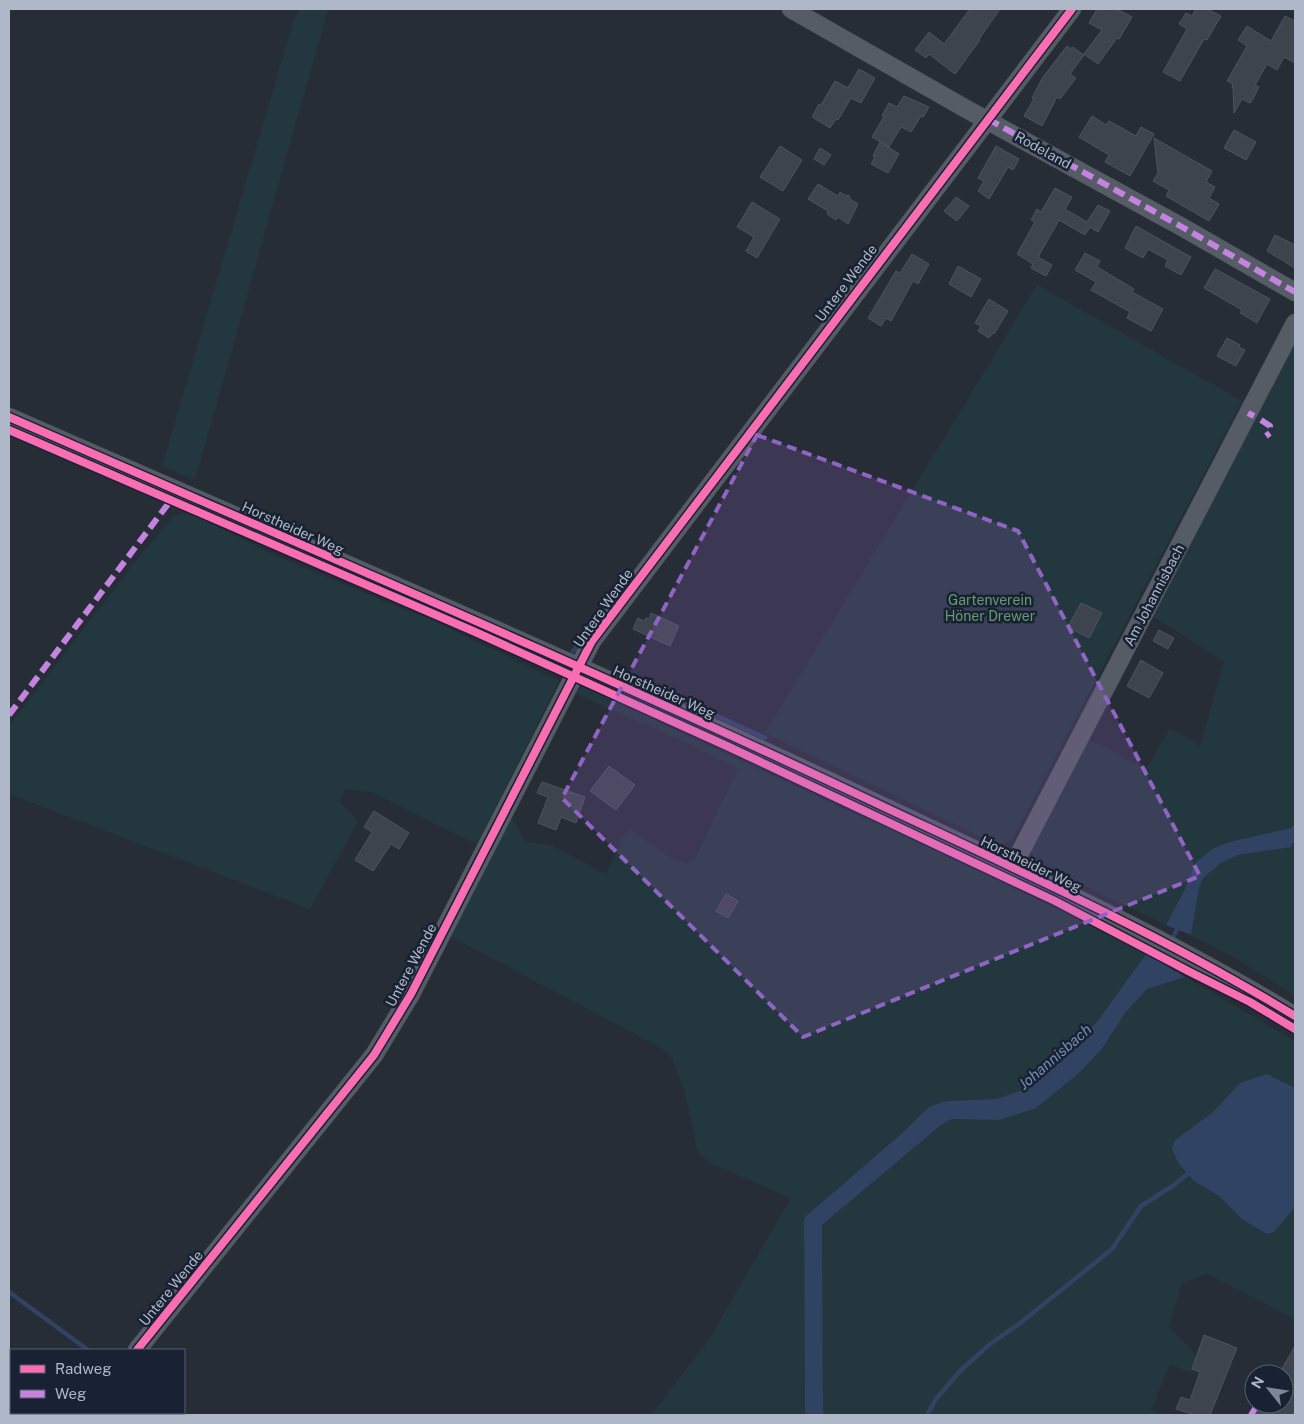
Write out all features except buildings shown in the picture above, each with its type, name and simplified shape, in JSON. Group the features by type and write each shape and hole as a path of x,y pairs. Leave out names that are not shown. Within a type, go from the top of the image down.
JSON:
{"street":[{"name":"Rodeland","path":"791,9 1295,292"},
{"name":"Untere Wende","path":"138,1349 374,1055 411,994 597,633 1072,9"},
{"name":"Am Johannisbach","path":"1012,868 1295,323"},
{"name":"Horstheider Weg","path":"9,417 778,757 1012,868 1196,959 1295,1016"}],"highlighted area":[{"path":"757,435 1018,531 1200,876 803,1037 562,798"}],"green space":[{"path":"300,9 328,9 195,480 162,466 293,23"},
{"name":"Gartenverein Höner Drewer","path":"1037,285 1242,401 1012,840 998,845 765,733"},
{"path":"1295,344 1295,823 1291,828 1229,842 1214,848 1197,862 1166,925 1035,862 1030,849 1088,739 1146,769 1170,728 1200,746 1224,661 1152,616"},
{"path":"189,512 267,552 425,617 559,681 477,844 371,792 345,789 339,801 358,821 310,909 9,794 9,726 135,562 175,515"},
{"path":"584,687 861,817 879,823 1146,954 1097,1022 1024,1089 997,1099 946,1101 929,1107 901,1134 804,1218 805,1415 651,1415 708,1341 791,1198 708,1162 698,1152 684,1088 672,1059 663,1049 450,936 511,816 525,842 550,845 606,874 628,828 676,861 688,863 694,860 738,769 691,745 574,693"},
{"path":"1295,846 1295,996 1239,960 1191,935 1199,888 1203,878 1221,863 1238,855"},
{"path":"1185,977 1295,1041 1295,1088 1267,1074 1240,1083 1213,1112 1175,1140 1187,1173 1194,1181 1219,1196 1243,1220 1274,1232 1295,1207 1295,1319 1207,1274 1182,1283 1169,1327 1197,1356 1190,1372 1170,1364 1151,1410 1162,1415 823,1415 822,1225 941,1125 952,1119 999,1120 1078,1074 1102,1050 1125,1013 1147,989"}],"water":[{"path":"1295,823 1295,840 1291,847 1238,855 1221,863 1203,878 1199,888 1191,935 1166,925 1184,891 1196,862 1214,848 1229,842 1291,828"},
{"path":"1146,954 1185,977 1147,989 1125,1013 1102,1049 1078,1074 1036,1108 999,1120 952,1119 941,1125 822,1225 823,1415 805,1415 804,1218 901,1134 929,1107 946,1101 997,1099 1024,1089 1097,1022"},
{"path":"1267,1074 1295,1088 1295,1207 1274,1232 1267,1234 1243,1220 1219,1196 1194,1181 1179,1164 1172,1149 1175,1140 1213,1112 1240,1083"}],"waterway":[{"path":"573,651 596,621"},
{"path":"680,699 765,738"},
{"name":"Johannisbach","path":"1171,941 1180,924"},
{"name":"Johannisbach","path":"1157,965 1167,948"},
{"path":"927,1415 936,1399 961,1370 990,1344 1019,1324 1112,1249 1141,1206 1174,1185 1191,1171"},
{"path":"9,1292 87,1349"}],"marked path":[{"path":"988,119 1295,292"},
{"path":"1248,413 1254,416"},
{"path":"1261,420 1270,426 1270,433 1266,436"},
{"path":"9,715 168,504 172,496"}],"cycle path":[{"path":"138,1349 374,1055 411,994 592,641 1072,9"},
{"path":"9,417 437,604 757,748 1082,901 1190,956 1295,1016"},
{"path":"9,430 473,631 729,747 1055,901 1250,1002 1295,1029"}]}
